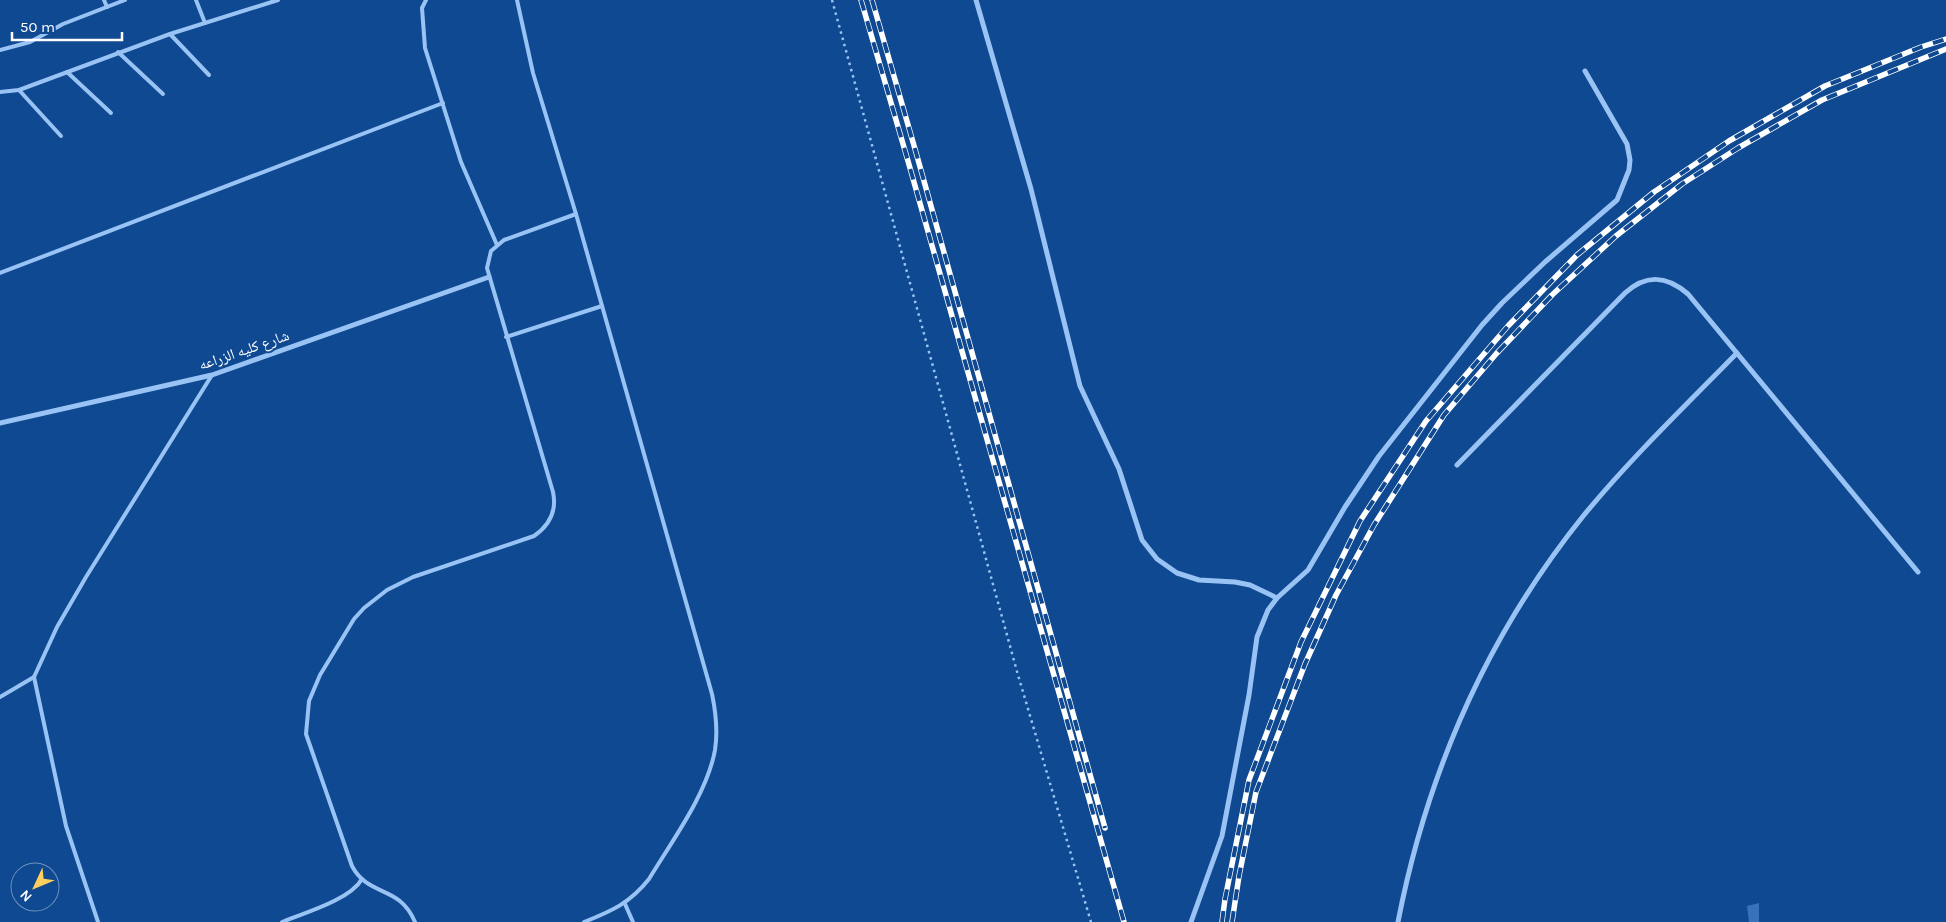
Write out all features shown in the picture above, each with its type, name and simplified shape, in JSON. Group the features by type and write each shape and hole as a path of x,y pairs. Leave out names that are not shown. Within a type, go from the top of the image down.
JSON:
{"street":[{"path":"976,0 1031,189 1080,386 1118,469 1142,540 1157,559 1177,573 1199,580 1235,582 1250,585 1277,598"},
{"path":"1191,922 1224,828 1249,695 1257,637 1265,616 1277,598 1303,576 1313,564 1345,507 1379,456 1482,326 1502,303 1545,262 1617,200 1629,170 1630,160 1627,144 1585,71"},
{"name":"شارع كليه الزراعه","path":"0,423 212,375 489,276"},
{"path":"1457,465 1624,293 1644,281 1656,279 1668,281 1679,286 1688,294 1918,572"},
{"path":"1398,922 1416,840 1445,753 1463,710 1506,628 1551,559 1584,515 1614,480 1737,353"}],"lane":[{"path":"104,0 107,7"},
{"path":"0,50 30,42 63,24 125,0"},
{"path":"196,0 206,23"},
{"path":"0,92 19,90 118,52 278,0"},
{"path":"426,0 422,8 425,48 461,162 496,245"},
{"path":"517,0 533,73 576,214 712,694 717,731 711,768 704,786 649,879 625,904 584,922"},
{"path":"170,34 209,75"},
{"path":"118,52 163,94"},
{"path":"67,72 111,113"},
{"path":"19,90 61,136"},
{"path":"0,272 442,102"},
{"path":"415,922 403,902 395,896 376,889 362,880 352,866 306,734 306,716 309,701 320,675 354,619 375,598 413,577 534,536 548,525 554,509 553,492 506,337 489,276 488,259 496,245 504,240 576,214"},
{"path":"506,337 602,306"},
{"path":"0,697 34,677 57,627 86,576 212,375"},
{"path":"34,677 66,826 98,922"},
{"path":"282,922 349,894 362,880"},
{"path":"625,904 633,922"}],"path":[{"path":"832,0 1018,675 1091,922"}],"building":[{"path":"1759,903 1759,922 1749,922 1747,906"}],"railway":[{"path":"861,0 1124,922"},
{"path":"872,0 1105,828"},
{"path":"1222,922 1249,780 1301,642 1360,521 1426,421 1508,326 1577,255 1654,192 1729,141 1825,86 1921,47 1946,39"},
{"path":"1232,922 1256,792 1305,664 1336,595 1374,525 1444,415 1496,354 1552,295 1616,236 1682,184 1738,148 1822,100 1946,49"}]}
